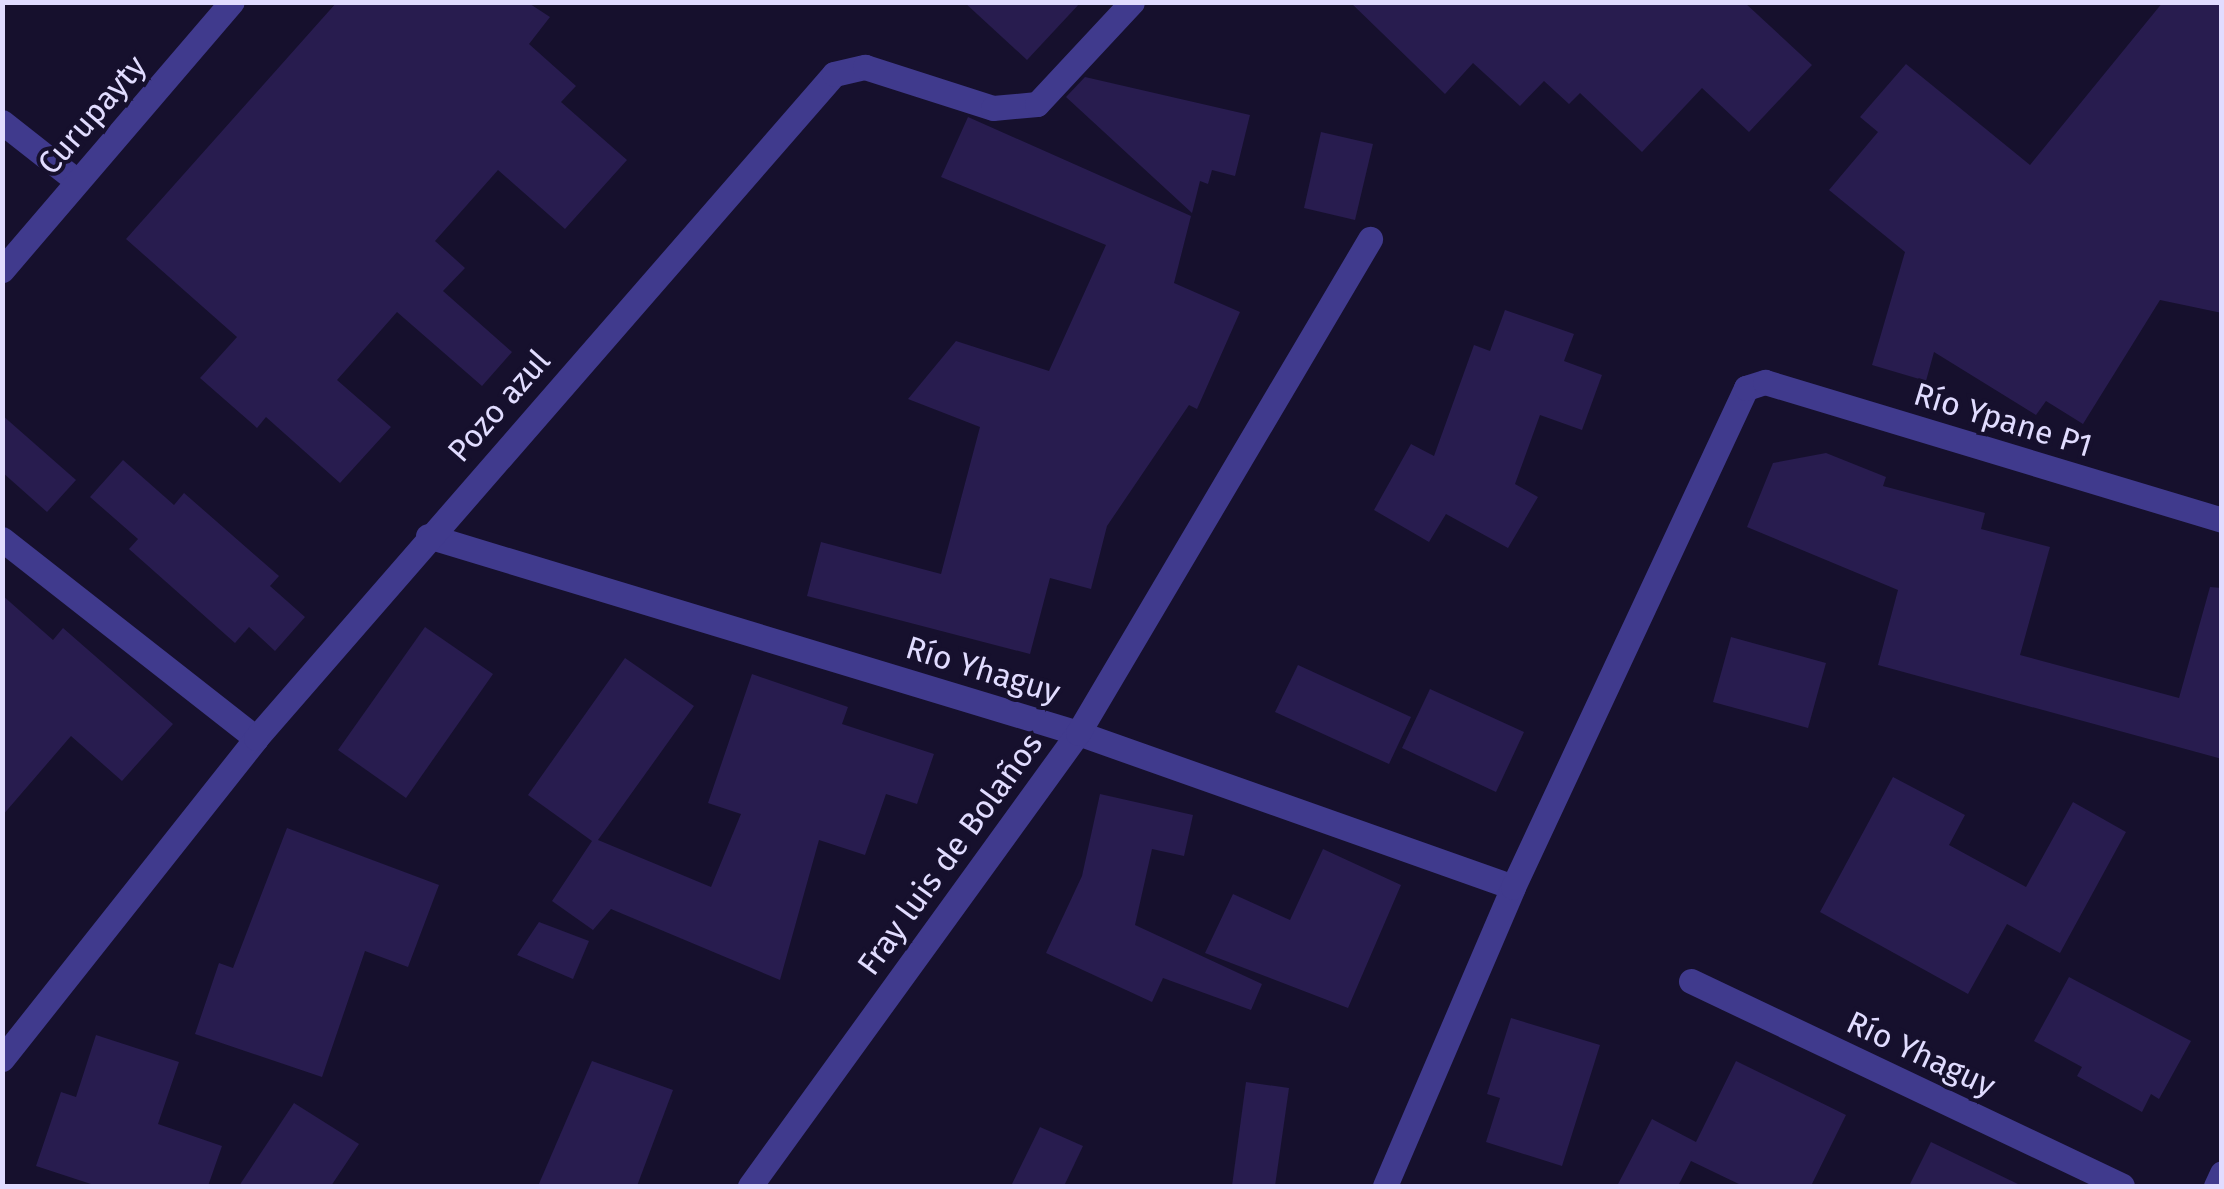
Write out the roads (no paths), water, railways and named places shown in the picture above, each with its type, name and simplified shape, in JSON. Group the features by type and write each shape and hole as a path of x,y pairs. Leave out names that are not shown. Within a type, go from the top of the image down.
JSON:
{"street":[{"name":"Curupayty","path":"2,270 232,2"},
{"name":"Pozo azul","path":"2,1059 256,738 834,74 865,66 993,108 1037,104 1132,2"},
{"path":"2,122 77,181"},
{"name":"Fray luis de Bolaños","path":"750,1186 1078,732 1370,239"},
{"name":"Río Ypane P1","path":"1513,887 1734,403 1765,382 2222,520"},
{"name":"Río Yhaguy","path":"428,536 1078,732 1513,887"},
{"path":"2,539 256,738"},
{"path":"1384,1186 1513,887"},
{"name":"Río Yhaguy","path":"1691,981 2122,1186"},
{"path":"2216,1186 2222,1174"}]}
